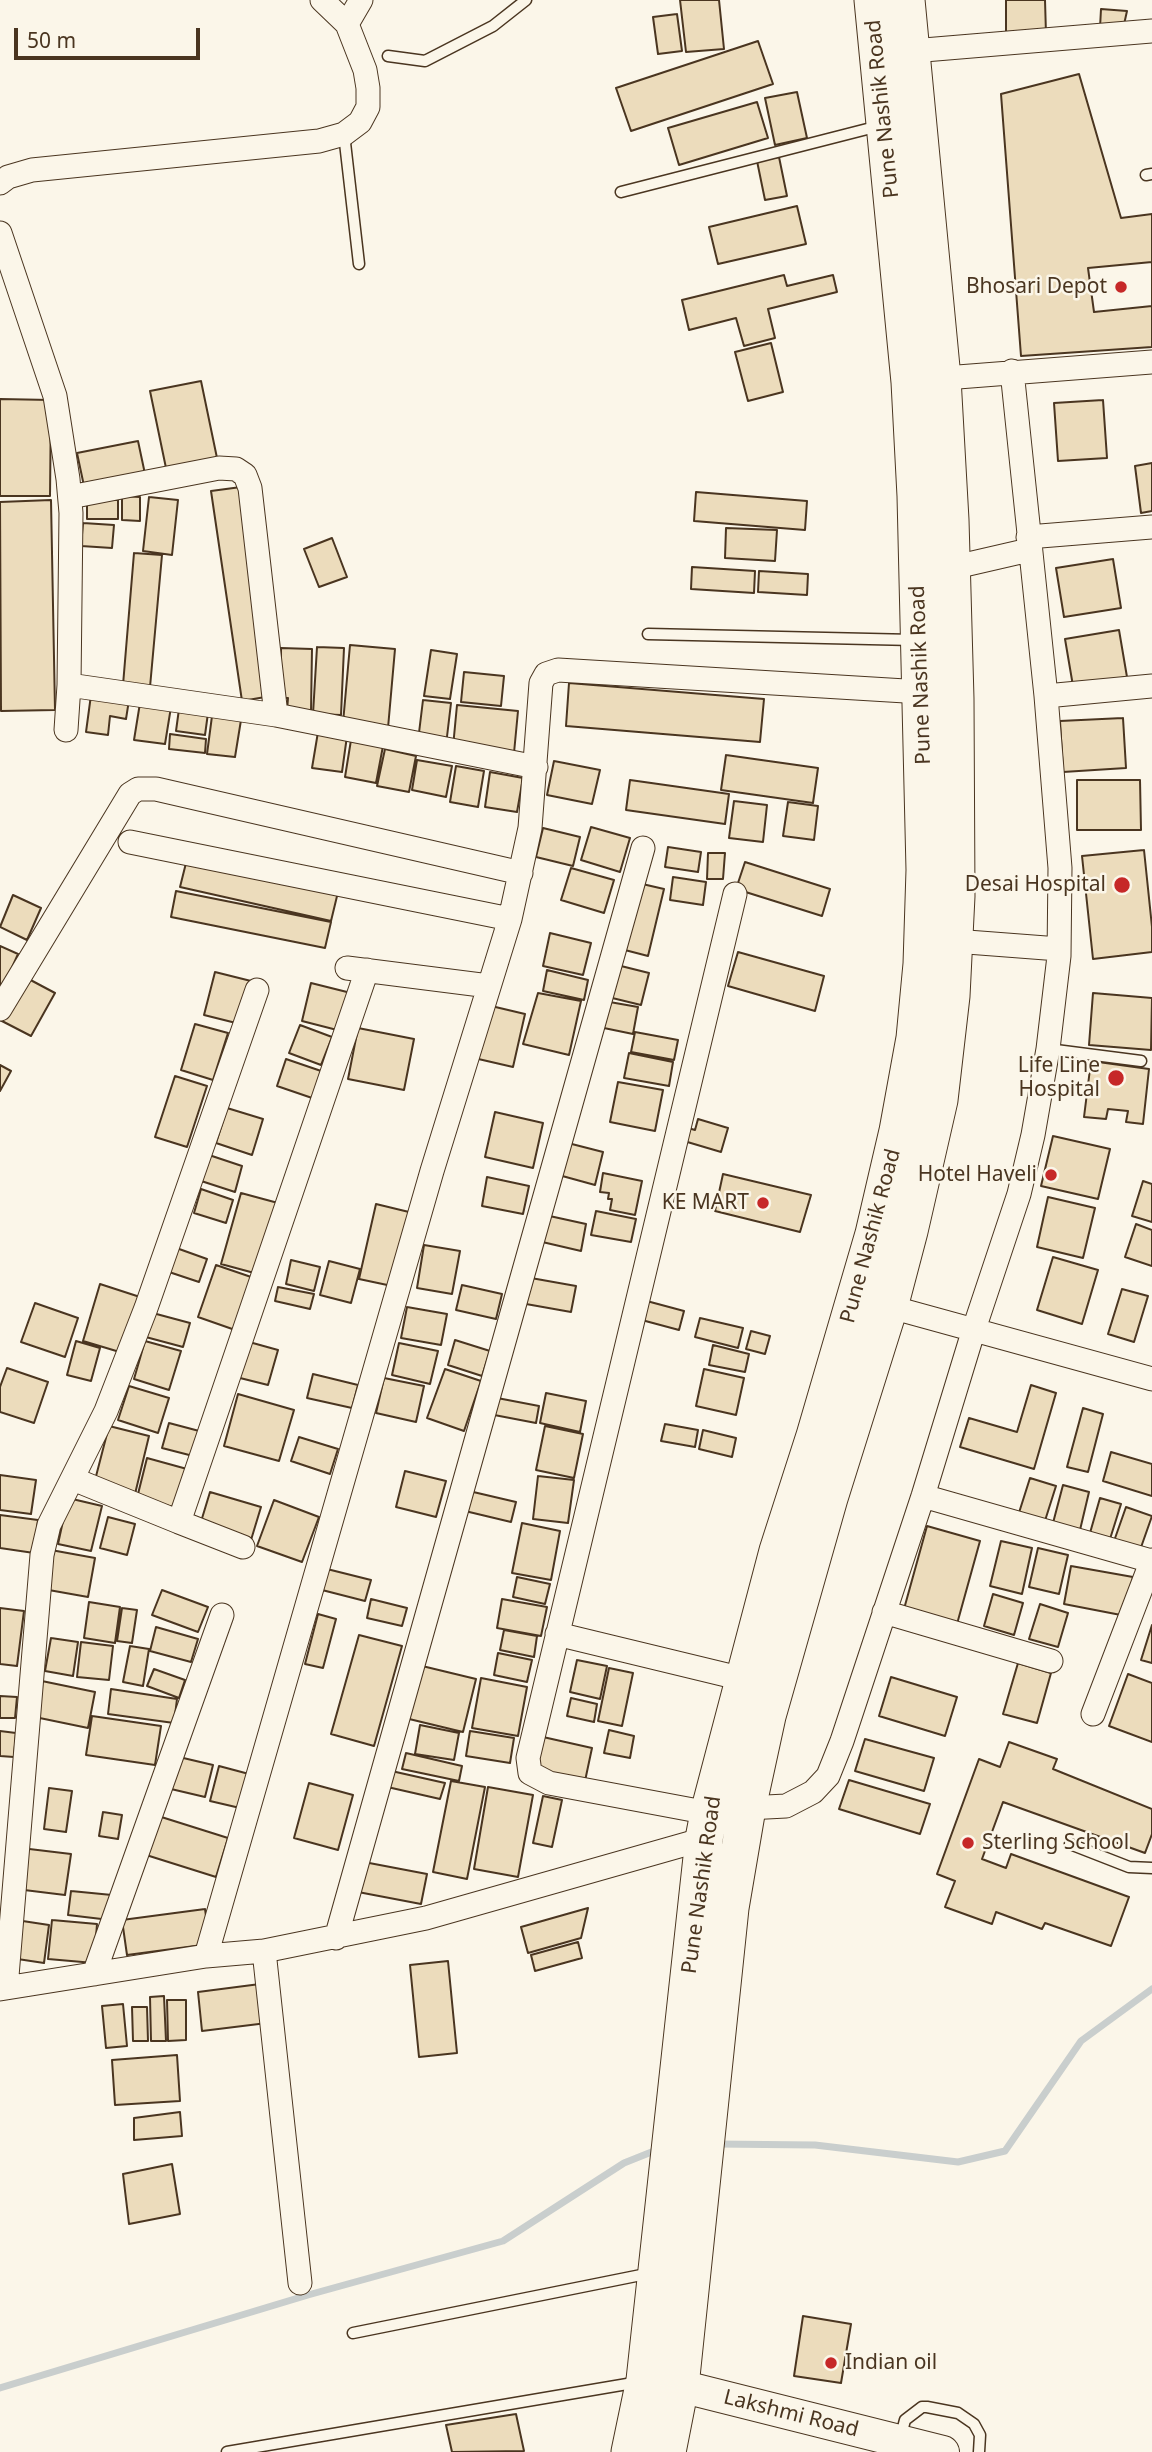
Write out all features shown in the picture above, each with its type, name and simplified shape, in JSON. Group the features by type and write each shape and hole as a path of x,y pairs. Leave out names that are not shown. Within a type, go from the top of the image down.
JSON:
{"highway":[{"name":"Pune Nashik Road","path":"667,2452 657,2272 706,1826 778,1551 926,1164 939,1100 951,996 956,896 951,568 926,380 885,124 873,0"},
{"name":"Pune Nashik Road","path":"630,2452 662,2383 730,1908 747,1808 767,1716 829,1497 873,1302 874,1234 898,1131 915,1038 922,964 925,870 920,640 926,380 912,51 906,0"}],"main road":[{"name":"Lakshmi Road","path":"662,2383 943,2452"}],"street":[{"path":"0,183 8,177 32,170 319,141 344,134 360,122 368,107 368,88 365,70 347,24 322,0"},
{"path":"347,24 361,0"},
{"path":"912,51 1152,31"},
{"path":"0,233 55,396 70,497 69,685 66,730"},
{"path":"926,380 1012,371 1152,362"},
{"path":"747,1808 786,1806 813,1792 828,1776 923,1496 1018,1194 1033,1135 1048,1049 1059,949 1060,868 1046,696 1012,371"},
{"path":"70,497 219,468 236,469 245,475 250,488 276,715"},
{"path":"951,568 1029,543 1152,527"},
{"path":"206,1956 432,1171 510,919 530,828 541,683 546,674 558,670 922,692"},
{"path":"69,685 276,715 536,767"},
{"path":"1046,696 1152,686"},
{"path":"0,1009 130,794 138,789 156,789 521,873"},
{"path":"130,842 510,919"},
{"path":"336,1938 643,848"},
{"path":"706,1826 549,1783 530,1773 528,1758 735,894"},
{"path":"954,941 1059,949"},
{"path":"179,1522 357,969 489,986"},
{"path":"257,990 146,1308 106,1411 49,1525 42,1555 3,1989 206,1956 264,1951 426,1918 706,1826"},
{"path":"873,1302 1152,1379"},
{"path":"73,1479 243,1547"},
{"path":"923,1496 1152,1560 1093,1714"},
{"path":"884,1612 1051,1661"},
{"path":"94,1974 222,1615"},
{"path":"557,1634 743,1679"},
{"path":"264,1951 300,2283"}],"lane":[{"path":"388,56 425,61 493,26 526,0"},
{"path":"621,192 885,124"},
{"path":"344,134 359,264"},
{"path":"648,634 920,640"},
{"path":"1048,1049 1141,1060"},
{"path":"1070,1844 1129,1867 1152,1868"},
{"path":"353,2333 657,2272"},
{"path":"227,2452 662,2383"},
{"path":"899,2441 905,2420 922,2407 927,2407 958,2413 974,2424 980,2435 979,2452"}],"building":[{"path":"680,0 719,0 724,49 686,52"},
{"path":"1006,0 1045,0 1046,34 1006,35"},
{"path":"1101,9 1127,11 1123,29 1100,28"},
{"path":"677,14 682,51 658,54 653,17"},
{"path":"758,41 773,84 631,131 616,88"},
{"path":"1079,74 1121,218 1152,214 1152,347 1021,356 1001,94"},
{"path":"797,92 807,138 775,145 765,98"},
{"path":"757,102 768,138 679,165 668,128"},
{"path":"779,157 787,196 765,200 757,161"},
{"path":"797,206 806,244 718,264 709,227"},
{"name":"Bhosari Depot","path":"1152,262 1152,306 1094,312 1088,268"},
{"path":"784,275 787,286 833,275 837,292 768,309 775,338 744,346 736,318 689,330 682,300"},
{"path":"771,343 783,392 748,401 735,352"},
{"path":"201,381 217,458 166,468 150,391"},
{"path":"0,399 51,400 50,496 0,496"},
{"path":"1103,400 1107,458 1058,461 1054,403"},
{"path":"138,441 145,474 84,486 77,453"},
{"path":"1152,463 1152,511 1141,513 1135,466"},
{"path":"241,487 271,696 242,701 211,491"},
{"path":"696,492 807,501 805,530 694,521"},
{"path":"122,496 140,497 140,521 122,520"},
{"path":"149,497 178,500 172,555 143,551"},
{"path":"87,499 118,500 118,519 87,519"},
{"path":"51,500 55,710 1,711 0,502"},
{"path":"83,523 114,525 112,548 81,546"},
{"path":"726,528 777,530 775,561 725,558"},
{"path":"332,538 347,577 319,587 304,549"},
{"path":"134,553 162,555 150,687 123,685"},
{"path":"1113,559 1121,608 1064,617 1056,568"},
{"path":"692,567 755,571 754,593 691,589"},
{"path":"759,571 808,574 807,595 758,592"},
{"path":"1119,630 1127,677 1073,686 1065,639"},
{"path":"350,645 395,649 388,728 343,723"},
{"path":"317,647 344,648 341,715 313,714"},
{"path":"281,648 312,649 311,712 287,711 288,698 281,698"},
{"path":"431,650 457,654 450,699 424,696"},
{"path":"464,672 504,676 501,706 461,702"},
{"path":"569,683 764,699 760,742 566,726"},
{"path":"91,695 129,700 126,719 110,716 108,735 86,732"},
{"path":"423,700 451,703 446,745 418,741"},
{"path":"140,703 171,707 165,744 134,740"},
{"path":"457,705 518,711 514,753 453,747"},
{"path":"179,709 208,713 205,735 176,731"},
{"path":"212,716 241,720 235,757 207,754"},
{"path":"1123,718 1126,768 1063,772 1060,721"},
{"path":"318,732 347,736 342,772 312,768"},
{"path":"170,734 206,739 205,753 169,749"},
{"path":"351,740 383,746 376,783 345,777"},
{"path":"385,749 416,756 409,792 377,786"},
{"path":"726,755 818,768 813,803 721,790"},
{"path":"417,760 452,766 446,797 412,790"},
{"path":"554,761 600,770 592,804 547,795"},
{"path":"456,766 484,771 478,807 450,802"},
{"path":"490,772 523,778 517,812 485,807"},
{"path":"630,780 729,794 725,824 626,810"},
{"path":"1077,780 1140,780 1141,830 1077,830"},
{"path":"734,801 767,805 763,842 729,838"},
{"path":"788,802 818,806 814,840 783,836"},
{"path":"591,827 630,838 620,872 581,860"},
{"path":"543,828 580,837 573,866 536,857"},
{"path":"668,847 701,852 698,872 665,867"},
{"path":"1144,850 1152,952 1093,959 1082,856"},
{"path":"708,853 725,853 723,879 707,879"},
{"path":"187,859 338,892 331,921 180,887"},
{"path":"745,862 830,889 822,916 736,889"},
{"path":"571,868 614,880 604,913 561,900"},
{"path":"673,877 706,882 703,905 670,900"},
{"path":"638,883 664,889 648,956 621,949"},
{"path":"176,891 331,922 325,948 171,917"},
{"path":"13,895 41,908 27,940 0,927"},
{"path":"550,933 591,943 583,975 543,966"},
{"path":"0,946 18,954 3,988 0,986"},
{"path":"738,952 824,976 815,1011 728,986"},
{"path":"613,964 649,973 641,1005 604,996"},
{"path":"547,970 588,980 584,1000 543,991"},
{"path":"215,972 251,981 240,1024 204,1015"},
{"path":"23,976 55,993 31,1036 0,1020"},
{"path":"311,983 351,993 341,1031 302,1021"},
{"path":"538,993 581,1001 569,1055 523,1044"},
{"path":"1093,993 1152,998 1151,1050 1089,1045"},
{"path":"604,1001 638,1007 633,1034 599,1027"},
{"path":"487,1005 525,1014 513,1067 474,1058"},
{"path":"195,1024 228,1033 213,1080 181,1070"},
{"path":"300,1025 332,1037 321,1065 289,1053"},
{"path":"358,1028 414,1039 404,1090 348,1079"},
{"path":"635,1032 678,1040 674,1060 631,1052"},
{"path":"629,1053 673,1062 669,1086 624,1078"},
{"path":"286,1059 324,1072 315,1099 277,1086"},
{"path":"1091,1061 1149,1069 1143,1124 1126,1122 1128,1111 1108,1109 1106,1119 1084,1117"},
{"path":"0,1065 11,1071 0,1091"},
{"path":"175,1076 207,1086 187,1147 155,1137"},
{"path":"618,1082 663,1090 655,1131 610,1122"},
{"path":"227,1108 263,1119 252,1155 216,1143"},
{"path":"495,1112 543,1123 533,1168 485,1157"},
{"path":"698,1119 728,1128 721,1152 684,1141 688,1128 695,1130"},
{"path":"1053,1136 1110,1149 1098,1199 1041,1186"},
{"path":"564,1142 603,1152 595,1185 555,1174"},
{"path":"203,1153 242,1166 235,1192 195,1179"},
{"path":"603,1173 642,1181 635,1215 610,1210 612,1199 608,1199 609,1193 600,1192"},
{"name":"KE MART","path":"723,1174 811,1195 800,1232 715,1211"},
{"path":"487,1177 529,1186 523,1214 482,1206"},
{"path":"1143,1181 1152,1184 1152,1222 1132,1216"},
{"path":"201,1189 233,1200 226,1223 194,1213"},
{"path":"241,1193 278,1203 258,1274 221,1264"},
{"path":"1048,1197 1095,1208 1083,1258 1037,1247"},
{"path":"376,1204 409,1212 392,1286 359,1279"},
{"path":"596,1211 636,1219 631,1242 591,1235"},
{"path":"545,1215 586,1224 581,1251 538,1241"},
{"path":"1136,1224 1152,1230 1152,1266 1125,1257"},
{"path":"168,1245 207,1259 199,1282 160,1269"},
{"path":"424,1245 460,1251 452,1294 417,1288"},
{"path":"1053,1257 1098,1270 1082,1324 1037,1310"},
{"path":"291,1260 320,1267 314,1291 286,1284"},
{"path":"329,1261 360,1269 351,1303 320,1295"},
{"path":"216,1265 257,1279 238,1331 198,1317"},
{"path":"531,1278 576,1286 571,1312 526,1304"},
{"path":"100,1284 140,1297 123,1353 83,1341"},
{"path":"462,1285 502,1294 496,1319 456,1310"},
{"path":"278,1287 314,1294 310,1309 275,1301"},
{"path":"1122,1289 1148,1296 1134,1342 1108,1334"},
{"path":"643,1300 684,1311 679,1330 638,1319"},
{"path":"35,1303 78,1318 65,1357 21,1342"},
{"path":"407,1307 447,1314 441,1345 401,1338"},
{"path":"149,1312 190,1323 183,1347 142,1336"},
{"path":"700,1318 743,1328 738,1348 695,1337"},
{"path":"751,1331 770,1336 765,1354 746,1349"},
{"path":"242,1340 278,1350 268,1385 232,1376"},
{"path":"455,1340 490,1351 482,1376 448,1365"},
{"path":"76,1341 100,1348 91,1381 67,1375"},
{"path":"145,1341 181,1351 169,1390 134,1379"},
{"path":"399,1343 438,1351 430,1384 392,1375"},
{"path":"713,1345 749,1354 745,1372 709,1365"},
{"path":"7,1368 48,1382 34,1423 0,1412 0,1387"},
{"path":"445,1369 481,1381 464,1431 427,1418"},
{"path":"704,1369 744,1378 736,1415 696,1406"},
{"path":"313,1374 358,1385 352,1408 307,1398"},
{"path":"384,1378 424,1386 416,1422 376,1413"},
{"path":"1031,1385 1056,1393 1034,1469 960,1447 969,1418 1017,1432"},
{"path":"129,1386 169,1398 158,1433 118,1420"},
{"path":"546,1393 586,1401 580,1432 540,1423"},
{"path":"238,1394 294,1410 279,1461 224,1446"},
{"path":"492,1397 539,1406 536,1423 489,1414"},
{"path":"1083,1408 1103,1414 1088,1472 1067,1467"},
{"path":"169,1423 203,1432 197,1457 162,1448"},
{"path":"665,1424 698,1430 695,1447 661,1441"},
{"path":"109,1426 149,1436 135,1494 94,1484"},
{"path":"545,1426 583,1434 574,1478 536,1470"},
{"path":"703,1430 736,1438 732,1457 699,1449"},
{"path":"299,1437 338,1449 330,1474 291,1461"},
{"path":"1111,1452 1152,1464 1152,1496 1103,1481"},
{"path":"147,1458 187,1469 177,1508 137,1498"},
{"path":"405,1471 446,1481 436,1517 396,1507"},
{"path":"0,1475 36,1480 31,1514 0,1510"},
{"path":"538,1476 574,1480 568,1523 533,1519"},
{"path":"1030,1478 1056,1486 1043,1527 1017,1519"},
{"path":"1063,1485 1089,1492 1080,1530 1053,1523"},
{"path":"469,1491 516,1502 511,1522 465,1511"},
{"path":"210,1492 261,1507 251,1540 200,1525"},
{"path":"68,1498 102,1506 91,1551 58,1544"},
{"path":"1100,1498 1121,1504 1110,1539 1090,1533"},
{"path":"274,1500 319,1517 302,1562 257,1546"},
{"path":"1126,1507 1152,1516 1139,1553 1113,1544"},
{"path":"0,1515 38,1520 34,1553 0,1548"},
{"path":"108,1517 135,1524 127,1555 100,1548"},
{"path":"522,1523 560,1531 551,1580 512,1573"},
{"path":"927,1526 980,1541 957,1624 904,1609"},
{"path":"1001,1541 1032,1548 1022,1594 990,1586"},
{"path":"1038,1548 1068,1555 1059,1594 1029,1587"},
{"path":"51,1550 95,1558 88,1597 43,1589"},
{"path":"1071,1566 1133,1577 1126,1616 1064,1604"},
{"path":"327,1569 371,1580 365,1601 322,1590"},
{"path":"517,1577 550,1584 545,1604 513,1597"},
{"path":"162,1590 208,1607 198,1632 152,1615"},
{"path":"993,1594 1023,1603 1014,1635 984,1626"},
{"path":"371,1599 407,1608 402,1626 367,1618"},
{"path":"502,1599 547,1607 541,1636 497,1628"},
{"path":"89,1602 120,1607 115,1643 84,1638"},
{"path":"1040,1604 1068,1613 1058,1647 1029,1639"},
{"path":"0,1608 24,1611 17,1666 0,1664"},
{"path":"122,1608 137,1610 132,1643 117,1641"},
{"path":"318,1614 336,1619 323,1668 305,1664"},
{"path":"1152,1625 1152,1663 1141,1660"},
{"path":"156,1627 198,1639 191,1662 150,1651"},
{"path":"504,1630 537,1636 534,1657 500,1650"},
{"path":"359,1635 402,1646 374,1746 331,1734"},
{"path":"51,1638 78,1642 73,1676 45,1671"},
{"path":"81,1642 113,1646 109,1680 77,1677"},
{"path":"130,1646 149,1649 143,1686 123,1682"},
{"path":"498,1653 532,1660 527,1682 494,1675"},
{"path":"577,1660 607,1666 600,1699 570,1692"},
{"path":"1018,1663 1051,1673 1037,1723 1003,1714"},
{"path":"418,1665 476,1679 463,1732 405,1718"},
{"path":"609,1668 633,1673 622,1726 598,1721"},
{"path":"154,1669 185,1680 179,1698 147,1686"},
{"path":"1128,1674 1152,1683 1152,1742 1109,1726"},
{"path":"891,1677 957,1697 945,1736 879,1716"},
{"path":"481,1678 527,1687 518,1736 472,1728"},
{"path":"37,1680 95,1692 88,1728 30,1716"},
{"path":"111,1689 177,1699 174,1723 108,1714"},
{"path":"0,1696 17,1697 15,1718 0,1718"},
{"path":"571,1698 597,1704 594,1722 567,1716"},
{"path":"92,1716 161,1726 155,1765 86,1755"},
{"path":"420,1725 459,1733 454,1760 415,1754"},
{"path":"609,1730 634,1736 630,1758 604,1753"},
{"path":"0,1731 16,1733 14,1757 0,1756"},
{"path":"470,1731 514,1738 510,1763 466,1756"},
{"path":"543,1737 592,1748 585,1781 537,1771"},
{"path":"865,1739 934,1758 924,1791 855,1771"},
{"name":"Sterling School","path":"1009,1742 1057,1759 1053,1769 1152,1809 1152,1834 1145,1853 1003,1802 982,1859 1006,1868 1011,1854 1129,1897 1111,1946 1045,1923 1042,1929 996,1912 992,1924 945,1907 955,1881 937,1874 979,1759 1000,1767"},
{"path":"406,1753 462,1766 459,1781 402,1769"},
{"path":"179,1757 213,1765 205,1797 171,1789"},
{"path":"219,1766 249,1774 240,1808 210,1801"},
{"path":"387,1770 445,1783 440,1799 383,1786"},
{"path":"849,1780 930,1804 920,1834 839,1809"},
{"path":"451,1781 485,1787 467,1879 433,1872"},
{"path":"309,1783 353,1795 338,1850 294,1838"},
{"path":"488,1787 533,1795 518,1877 474,1869"},
{"path":"49,1788 72,1791 66,1832 44,1829"},
{"path":"543,1796 562,1800 552,1847 533,1843"},
{"path":"103,1812 122,1815 118,1839 99,1836"},
{"path":"155,1815 228,1838 216,1877 143,1854"},
{"path":"21,1848 71,1854 65,1895 16,1889"},
{"path":"364,1862 427,1874 421,1904 358,1892"},
{"path":"71,1891 112,1895 110,1920 68,1915"},
{"path":"588,1908 581,1938 528,1953 521,1927"},
{"path":"205,1909 210,1944 127,1955 122,1920"},
{"path":"16,1920 49,1925 44,1963 11,1958"},
{"path":"52,1920 97,1924 94,1963 48,1959"},
{"path":"578,1942 582,1958 535,1971 531,1955"},
{"path":"448,1961 457,2053 419,2057 410,1965"},
{"path":"260,1984 267,2023 202,2031 198,1992"},
{"path":"164,1996 166,2041 151,2041 150,1997"},
{"path":"167,2000 186,2000 186,2040 168,2041"},
{"path":"123,2004 127,2046 106,2048 102,2006"},
{"path":"132,2007 147,2007 148,2041 133,2041"},
{"path":"177,2055 180,2101 115,2105 112,2060"},
{"path":"180,2112 182,2136 134,2140 134,2118"},
{"path":"172,2164 180,2214 129,2224 123,2174"},
{"path":"803,2316 851,2324 841,2383 794,2376"},
{"path":"516,2414 524,2451 452,2452 446,2425"}],"waterway":[{"path":"715,2144 815,2145 958,2162 1005,2151 1081,2041 1152,1989"},
{"path":"0,2388 308,2295 503,2241 624,2163 659,2149"}],"place":[{"name":"Bhosari Depot","path":"1121,287"},
{"name":"Desai Hospital","path":"1122,885"},
{"name":"Life Line Hospital","path":"1116,1078"},
{"name":"Hotel Haveli","path":"1051,1175"},
{"name":"KE MART","path":"763,1203"},
{"name":"Sterling School","path":"968,1843"},
{"name":"Indian oil","path":"831,2363"}]}
